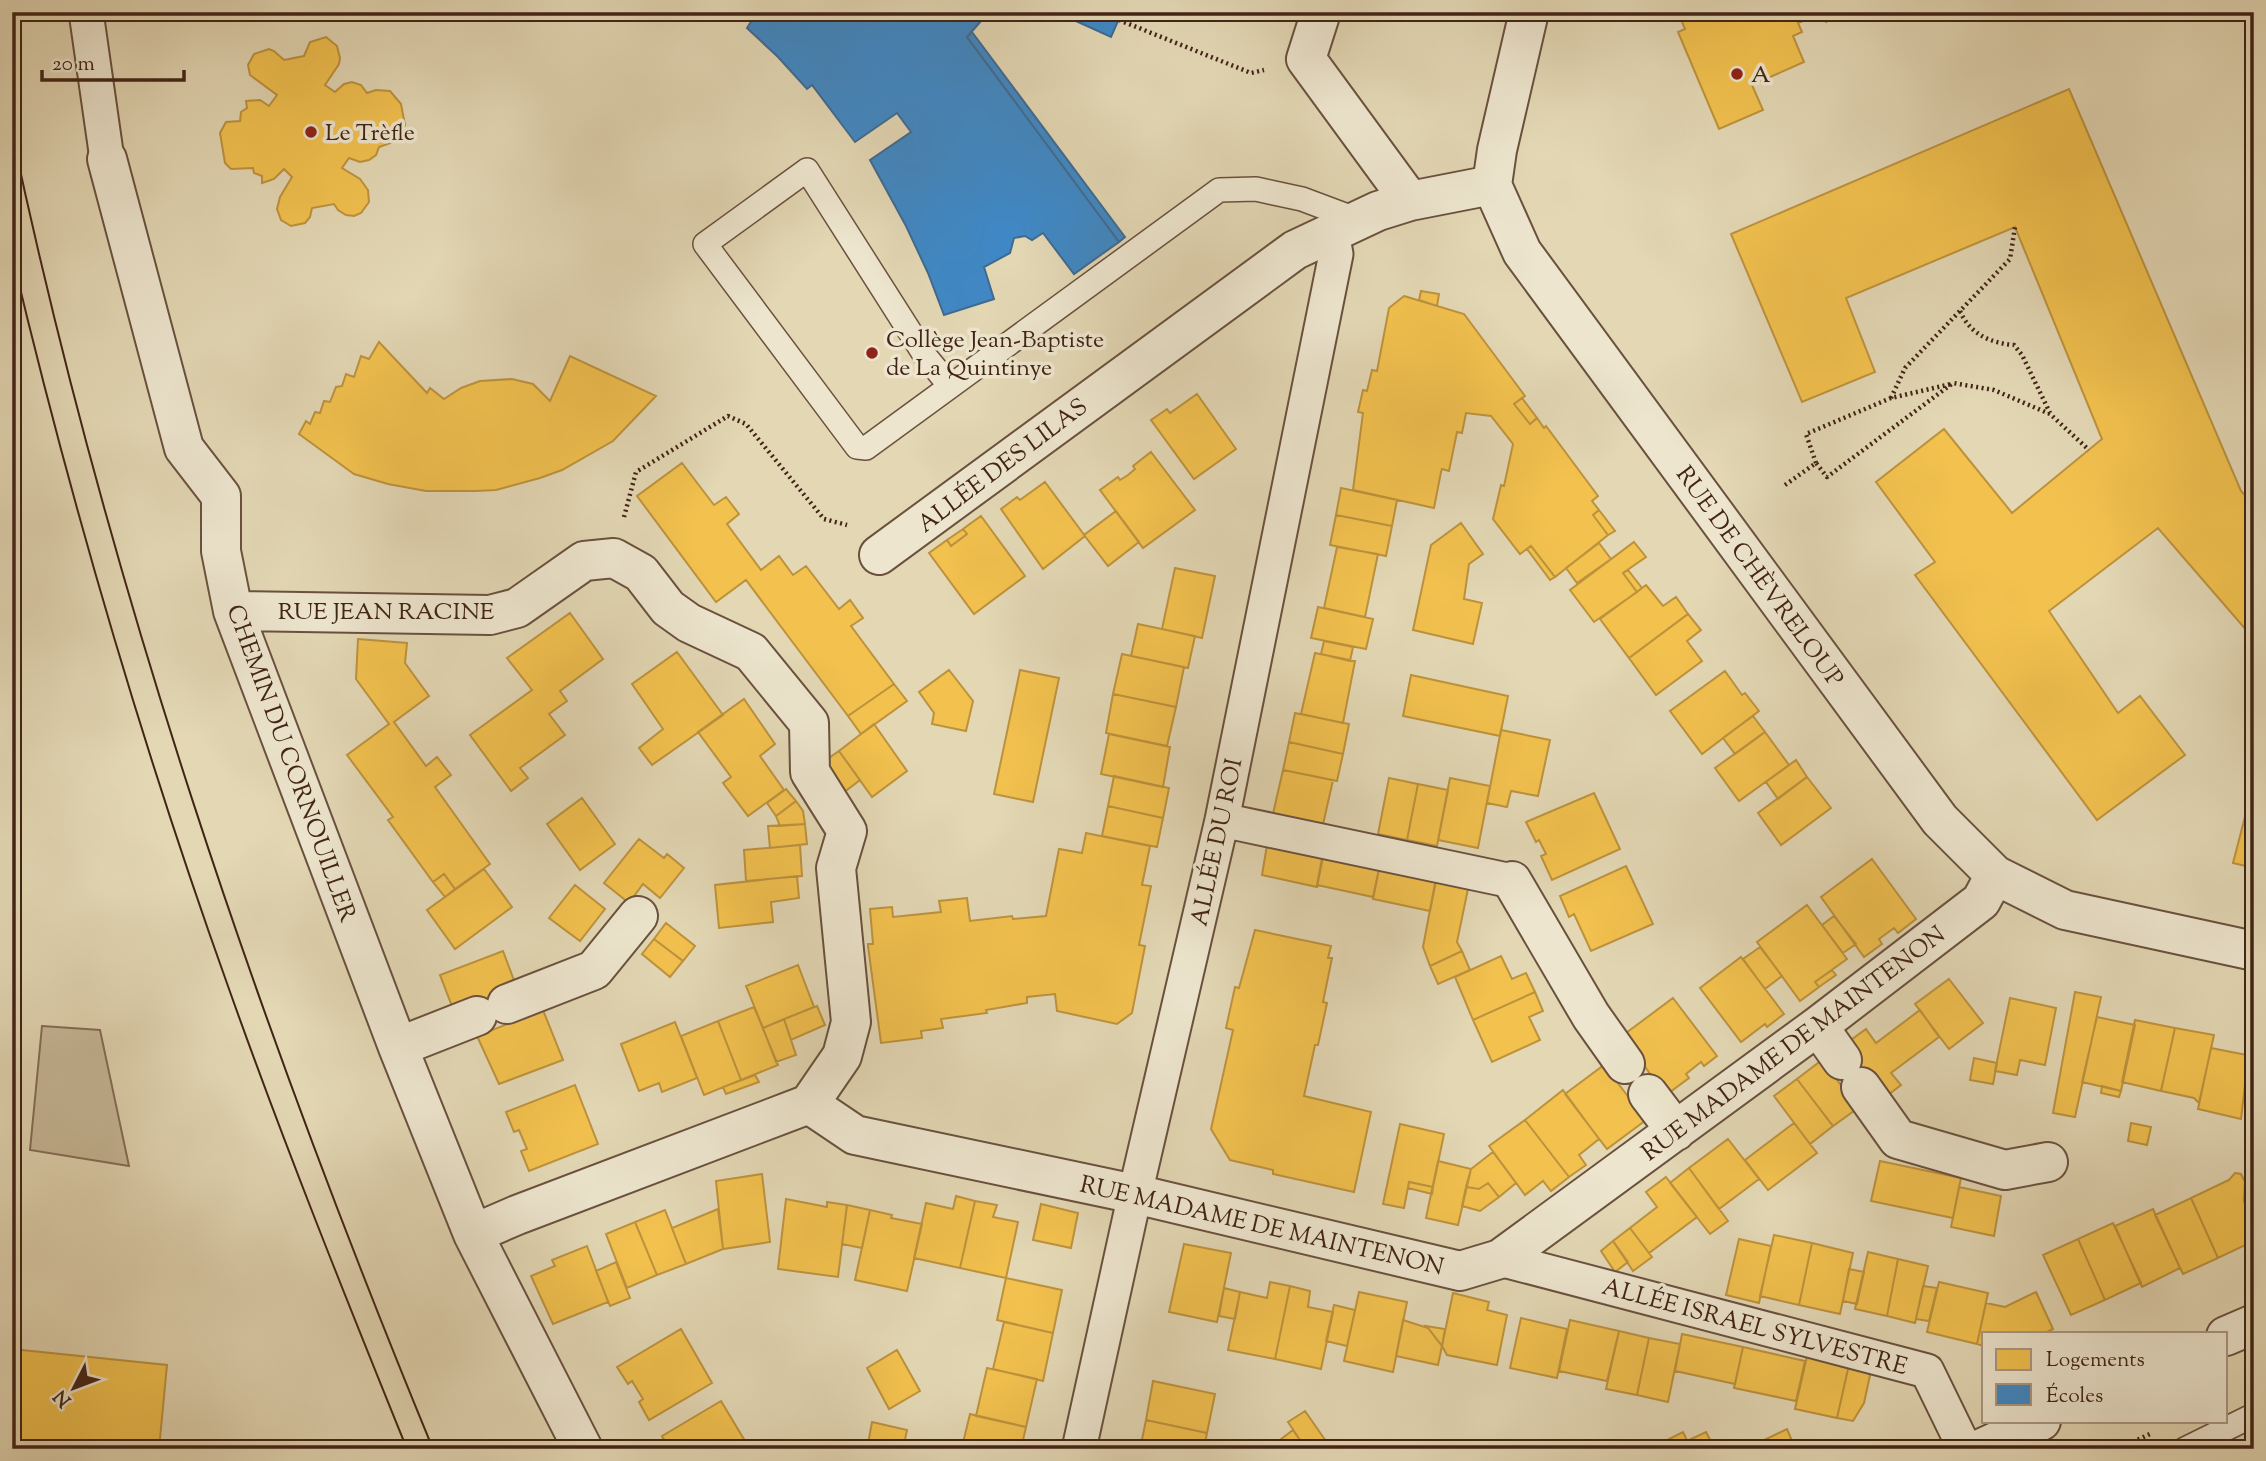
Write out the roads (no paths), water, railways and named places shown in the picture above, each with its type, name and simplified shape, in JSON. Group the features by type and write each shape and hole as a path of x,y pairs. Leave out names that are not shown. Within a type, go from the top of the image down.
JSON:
{"street":[{"name":"CHEMIN DU CORNOUILLER","path":"86,12 107,159 184,448 220,496 221,551 233,611 398,1047 473,1234 583,1449"},
{"path":"1321,12 1306,59 1410,201"},
{"path":"1492,185 1497,150 1529,12"},
{"name":"ALLÉE DES LILAS","path":"879,555 1295,250 1410,201 1492,185"},
{"name":"RUE DE CHÈVRELOUP","path":"1492,185 1522,252 1940,820 1995,875 2066,909 2254,951"},
{"name":"ALLÉE DU ROI","path":"1079,1449 1222,820 1336,254 1345,227"},
{"name":"RUE JEAN RACINE","path":"233,611 490,615 517,608 584,561 614,558 640,573 668,608 689,623 751,652 809,723 810,772 847,831 836,868 851,1022 842,1056 809,1104"},
{"path":"1222,820 1512,881 1591,1016 1626,1064"},
{"name":"RUE MADAME DE MAINTENON","path":"809,1104 855,1135 1135,1194 1460,1271 1500,1259 1818,1026 1981,901 1995,875"},
{"path":"398,1047 594,970 638,916"},
{"path":"1818,1026 1898,1139 2005,1170 2048,1162"},
{"path":"1648,1094 1676,1131"},
{"path":"473,1234 529,1210 809,1104"},
{"name":"ALLÉE ISRAEL SYLVESTRE","path":"1500,1259 1927,1371 1965,1449"},
{"path":"2228,1335 2254,1324"},
{"path":"1980,1449 2039,1422"}],"lane":[{"path":"950,386 926,357 807,170 705,244 858,447 866,447 950,386 1219,190 1256,189 1302,199 1345,227"},
{"path":"2185,1449 2254,1415"}],"tram line":[{"path":"12,133 50,302 94,469 192,800 306,1127 433,1449"},
{"path":"12,255 59,441 110,625 197,899 271,1105 407,1449"}],"place":[{"name":"A","path":"1737,74"},
{"name":"Le Trèfle","path":"311,132"},
{"name":"Collège Jean-Baptiste de La Quintinye","path":"872,353"}]}
